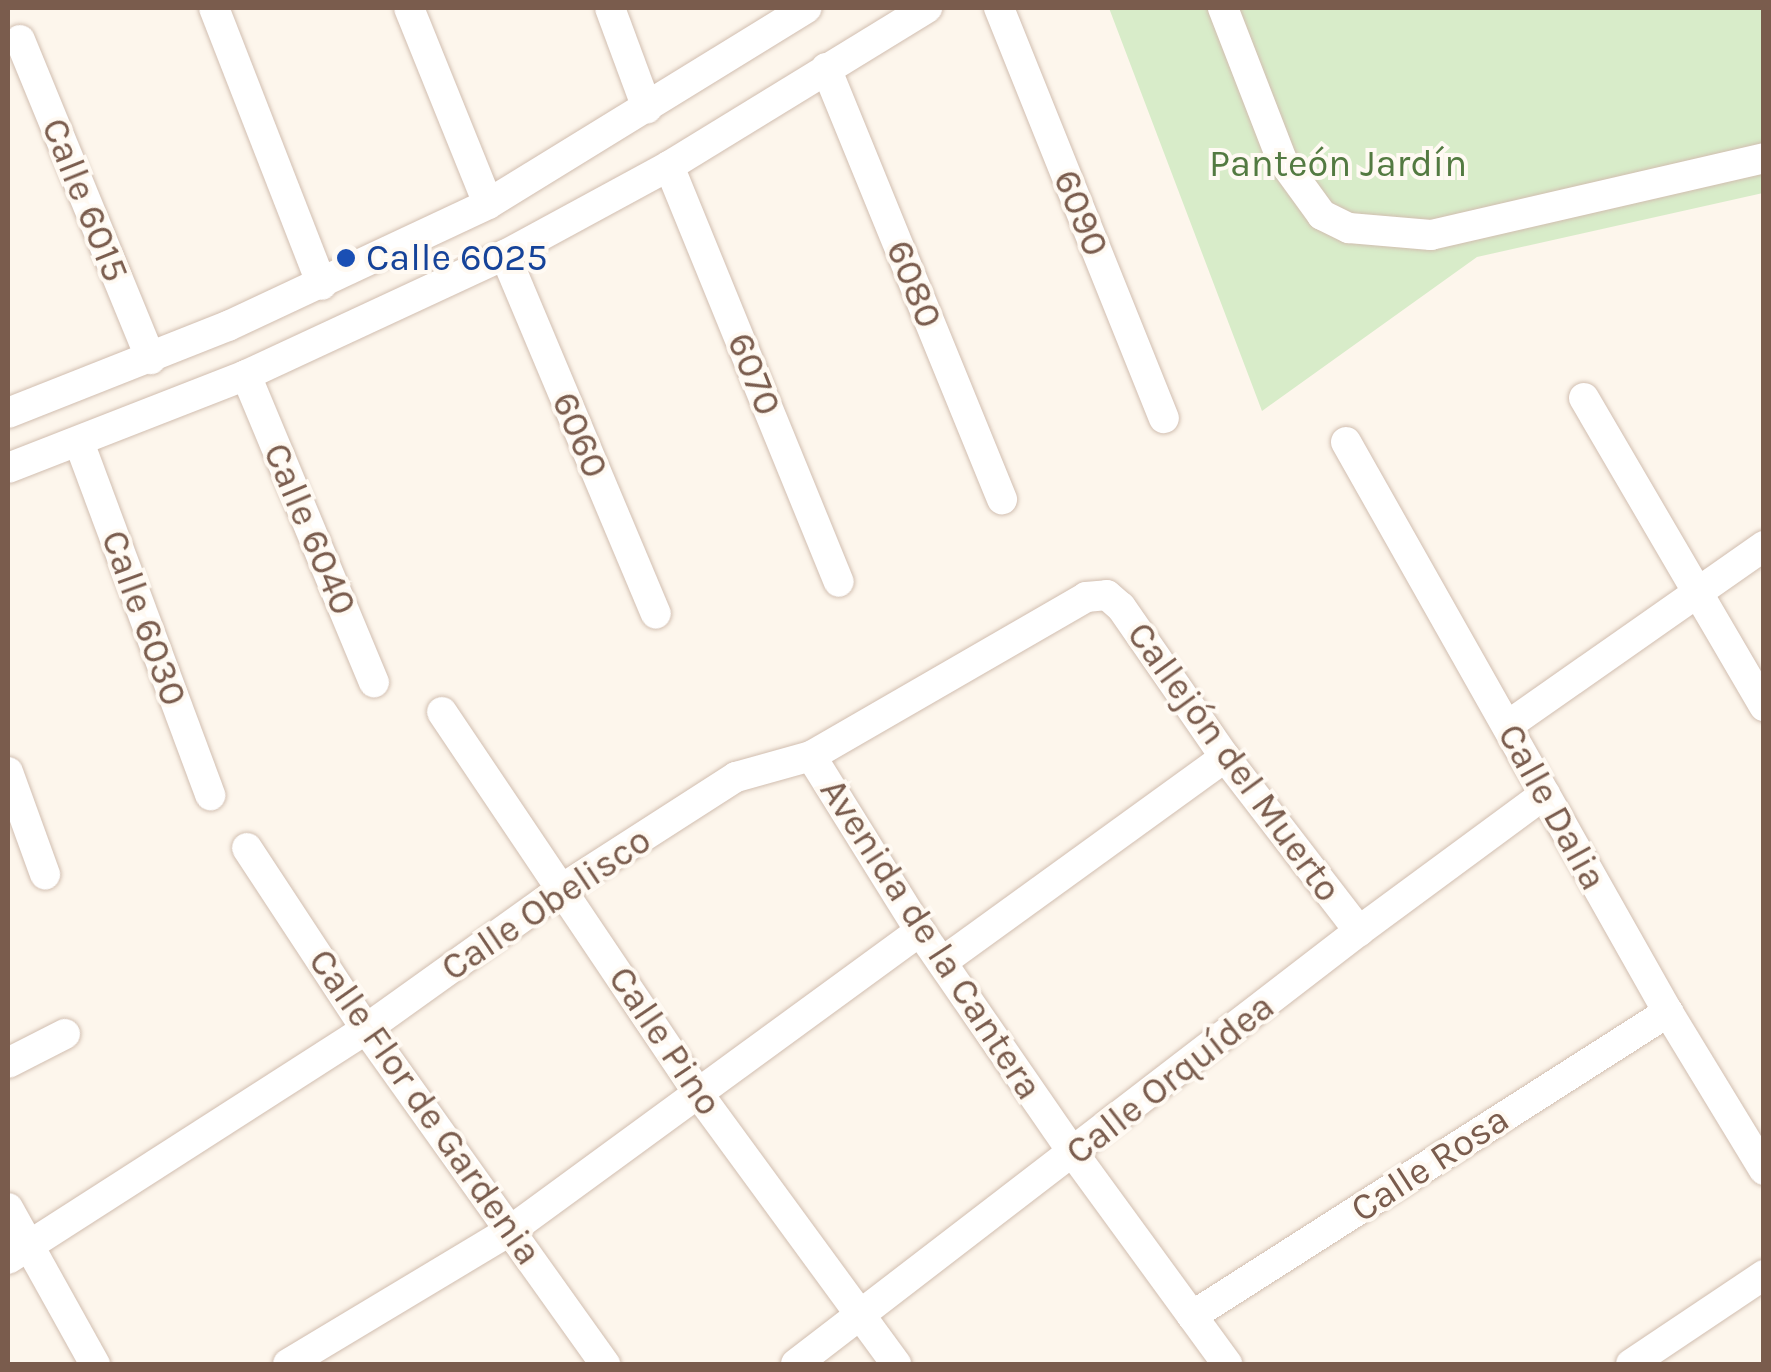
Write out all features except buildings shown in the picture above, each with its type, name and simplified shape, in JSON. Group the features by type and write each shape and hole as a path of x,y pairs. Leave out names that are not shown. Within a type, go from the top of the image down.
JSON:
{"street":[{"path":"214,8 322,285"},
{"path":"409,8 488,204"},
{"path":"610,8 647,108"},
{"path":"8,413 150,359 322,285 488,204 806,8"},
{"path":"8,468 246,375 505,255 669,166 927,8"},
{"name":"6090","path":"999,8 1164,418"},
{"path":"1223,8 1282,160 1322,215 1349,228 1431,234 1764,158"},
{"name":"Calle 6015","path":"20,40 150,359"},
{"name":"6080","path":"826,68 1002,500"},
{"name":"6070","path":"669,166 839,582"},
{"name":"6060","path":"505,255 656,614"},
{"name":"Calle 6040","path":"246,375 374,682"},
{"path":"1584,398 1764,706"},
{"name":"Calle 6030","path":"79,442 210,795"},
{"name":"Calle Dalia","path":"1346,442 1668,1012 1764,1170"},
{"path":"1507,726 1764,546"},
{"name":"Calle Obelisco","path":"19,1252 366,1029 563,888 736,777 812,756 1086,597 1107,595"},
{"name":"Callejón del Muerto","path":"1107,595 1121,607 1225,758 1359,931"},
{"name":"Calle Pino","path":"442,712 700,1096 859,1319 896,1364"},
{"name":"Avenida de la Cantera","path":"812,756 920,932 1192,1316 1216,1361"},
{"path":"942,962 1225,758"},
{"path":"8,772 45,874"},
{"name":"Calle Orquídea","path":"796,1364 1074,1154 1359,931 1545,794"},
{"name":"Calle Flor de Gardenia","path":"247,848 366,1029 605,1364"},
{"path":"288,1364 511,1230 920,932"},
{"name":"Calle Rosa","path":"1192,1316 1668,1012"},
{"path":"8,1063 65,1034"},
{"path":"8,1208 19,1252 95,1364"},
{"path":"1630,1364 1764,1275"}],"green space":[{"name":"Panteón Jardín","path":"1109,8 1763,8 1763,193 1477,257 1262,411"}],"place":[{"name":"Calle 6025","path":"346,258"}]}
